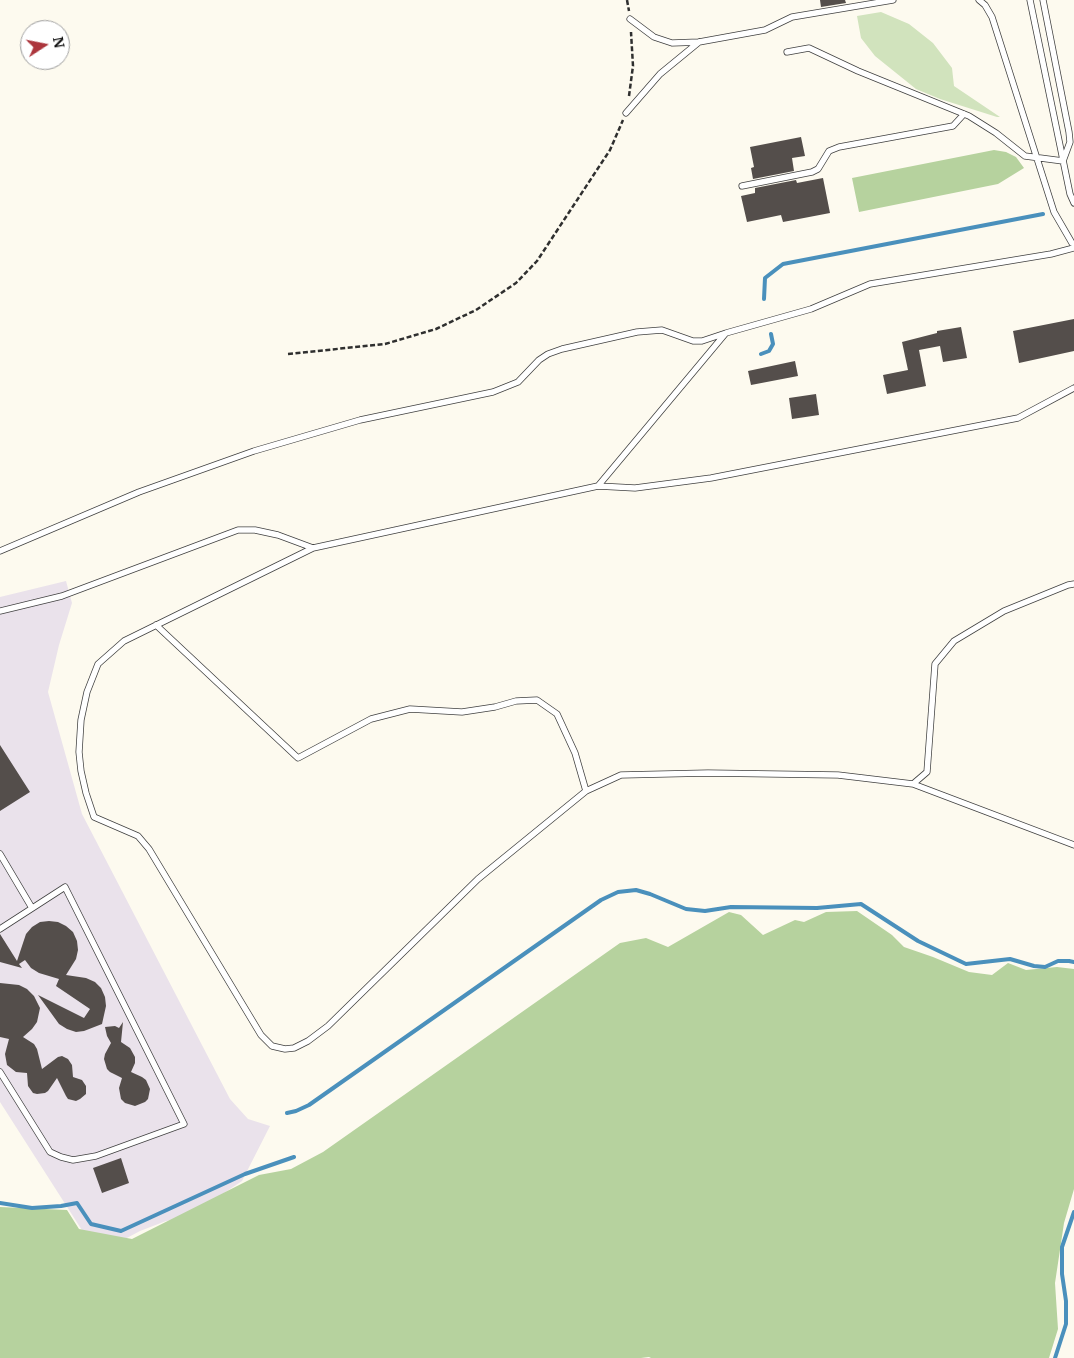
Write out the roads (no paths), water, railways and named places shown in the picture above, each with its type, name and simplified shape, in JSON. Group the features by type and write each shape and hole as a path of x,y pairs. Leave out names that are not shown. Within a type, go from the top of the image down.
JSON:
{"lane":[{"path":"630,19 654,37 672,43 699,42 765,30 792,17 893,0"},
{"path":"0,551 139,492 254,451 360,420 493,392 518,382 539,360 562,348 637,332 662,330 692,341 702,341 811,309 870,284 1050,254 1074,246 1054,212 992,17 985,5 979,0"},
{"path":"1030,0 1070,194 1074,203"},
{"path":"1043,0 1069,132 1070,142 1063,161"},
{"path":"626,113 660,74 699,42"},
{"path":"787,52 810,48 964,114 996,133 1025,156 1063,161"},
{"path":"742,186 812,172 818,169 830,151 839,147 953,126 964,114"},
{"path":"598,486 726,333"},
{"path":"1074,388 1018,418 711,478 635,488 598,486 313,548 124,641 98,664 87,692 81,720 79,752 86,793 94,817 138,836 149,848 261,1035 272,1046 285,1049 294,1048 308,1042 328,1026 478,879 586,791 621,775 698,773 838,775 913,784 1074,845"},
{"path":"0,611 62,596 238,530 255,530 278,535 313,548"},
{"path":"913,784 927,772 935,664 954,641 1004,611 1074,584"},
{"path":"156,626 298,758 371,718 410,708 462,712 495,707 516,700 537,700 557,714 574,753 586,791"},
{"path":"0,854 32,908"},
{"path":"0,929 65,887 184,1124 96,1156 73,1160 61,1157 50,1152 0,1072"}],"waterway":[{"path":"764,299 765,278 783,264 1043,214"},
{"path":"761,354 769,351 773,344 771,334"},
{"path":"287,1113 309,1105 601,900 618,892 636,890 686,909 705,911 731,907 817,908 861,904 918,941 966,964 1010,959 1045,967 1058,961 1074,962"},
{"path":"0,1203 32,1208 77,1203 91,1224 121,1231 245,1174 294,1157"},
{"path":"1055,1358 1066,1324 1062,1247 1074,1212"}]}
